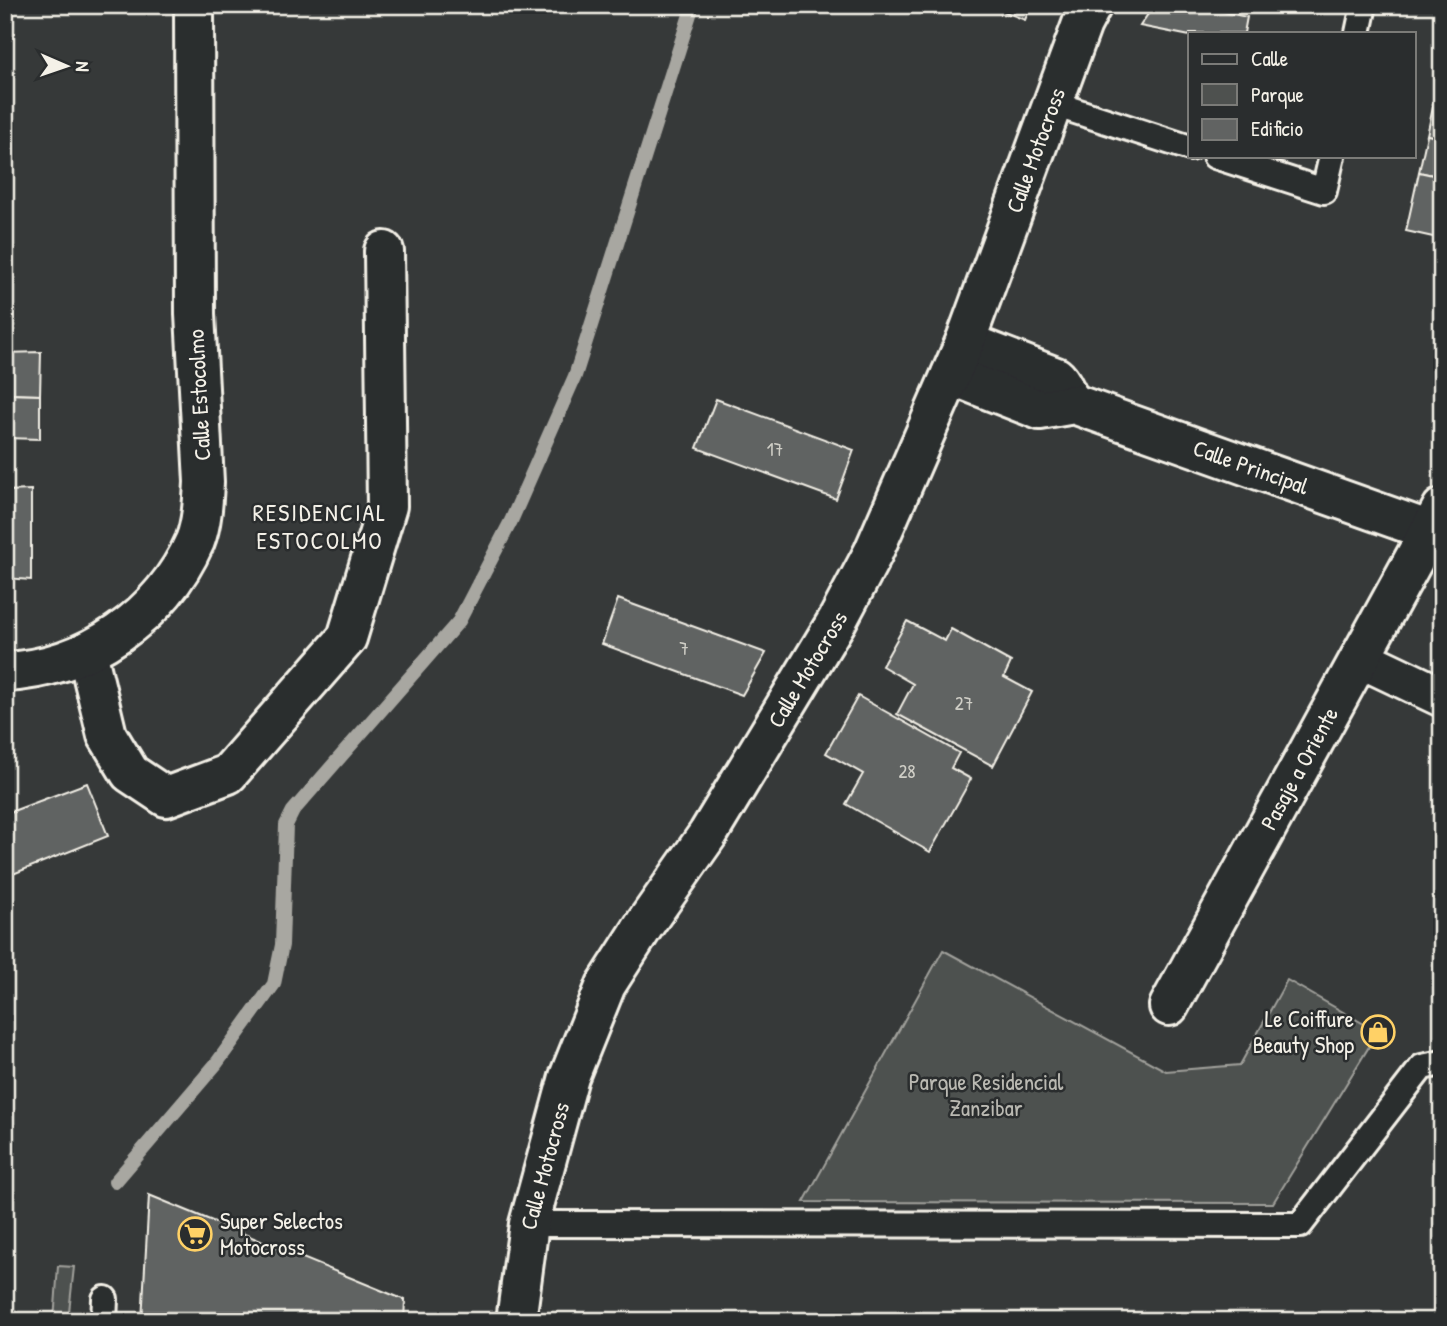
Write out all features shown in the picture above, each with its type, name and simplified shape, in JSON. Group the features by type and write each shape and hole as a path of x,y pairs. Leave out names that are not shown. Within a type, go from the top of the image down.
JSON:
{"street":[{"name":"Calle Estocolmo","path":"5,672 46,665 87,652 127,628 150,608 167,588 196,538 204,482 197,390 194,277 194,5"},
{"name":"Calle Motocross","path":"516,1321 529,1224 569,1077 606,985 708,834 838,619 873,552 958,358 1091,5"},
{"path":"87,652 107,735 130,773 166,797 228,774 347,638 387,506 384,251"},
{"name":"Calle Principal","path":"958,358 1040,410 1074,404 1436,519"},
{"name":"Pasaje a Oriente","path":"1168,1006 1436,519"},
{"path":"1360,658 1442,697"}],"lane":[{"path":"1358,32 1364,5"},
{"path":"1055,104 1188,147"},
{"path":"1220,158 1324,191 1332,158"},
{"path":"529,1224 1300,1225 1422,1067 1442,1063"}],"green space":[{"name":"Parque Residencial Zanzibar","path":"943,950 1166,1071 1240,1065 1287,980 1378,1032 1273,1203 804,1202"},
{"path":"58,1266 74,1267 68,1321 54,1321"}],"building":[{"path":"988,5 1031,5 1025,20"},
{"path":"1154,5 1191,5 1247,17 1244,32 1188,32 1188,36 1140,26"},
{"path":"1442,69 1442,100 1435,98"},
{"path":"1435,98 1442,100 1442,138 1427,135"},
{"path":"1427,135 1442,138 1442,177 1419,172"},
{"path":"1419,172 1442,177 1442,239 1406,231"},
{"path":"41,352 40,395 5,394 5,353"},
{"path":"5,394 40,395 40,439 5,438"},
{"path":"716,399 854,450 836,499 697,448"},
{"path":"31,490 31,580 5,578 5,491"},
{"path":"618,599 766,653 742,695 602,644"},
{"path":"907,621 945,641 951,629 1011,662 1004,677 1032,692 993,766 897,714 913,684 882,666"},
{"path":"858,696 959,753 951,768 971,779 930,852 846,804 863,774 826,753"},
{"path":"87,783 108,836 13,874 5,855 5,814"},
{"name":"Super Selectos Motocross","path":"149,1195 405,1300 404,1321 142,1321"}],"waterway":[{"path":"115,1182 216,1064 274,984 282,945 286,825 293,811 459,621 511,521 575,376 693,5"}],"place":[{"name":"Le Coiffure Beauty Shop","path":"1378,1032"},
{"name":"Super Selectos Motocross","path":"195,1234"}],"district":[{"name":"RESIDENCIAL ESTOCOLMO","path":"320,527"}]}
